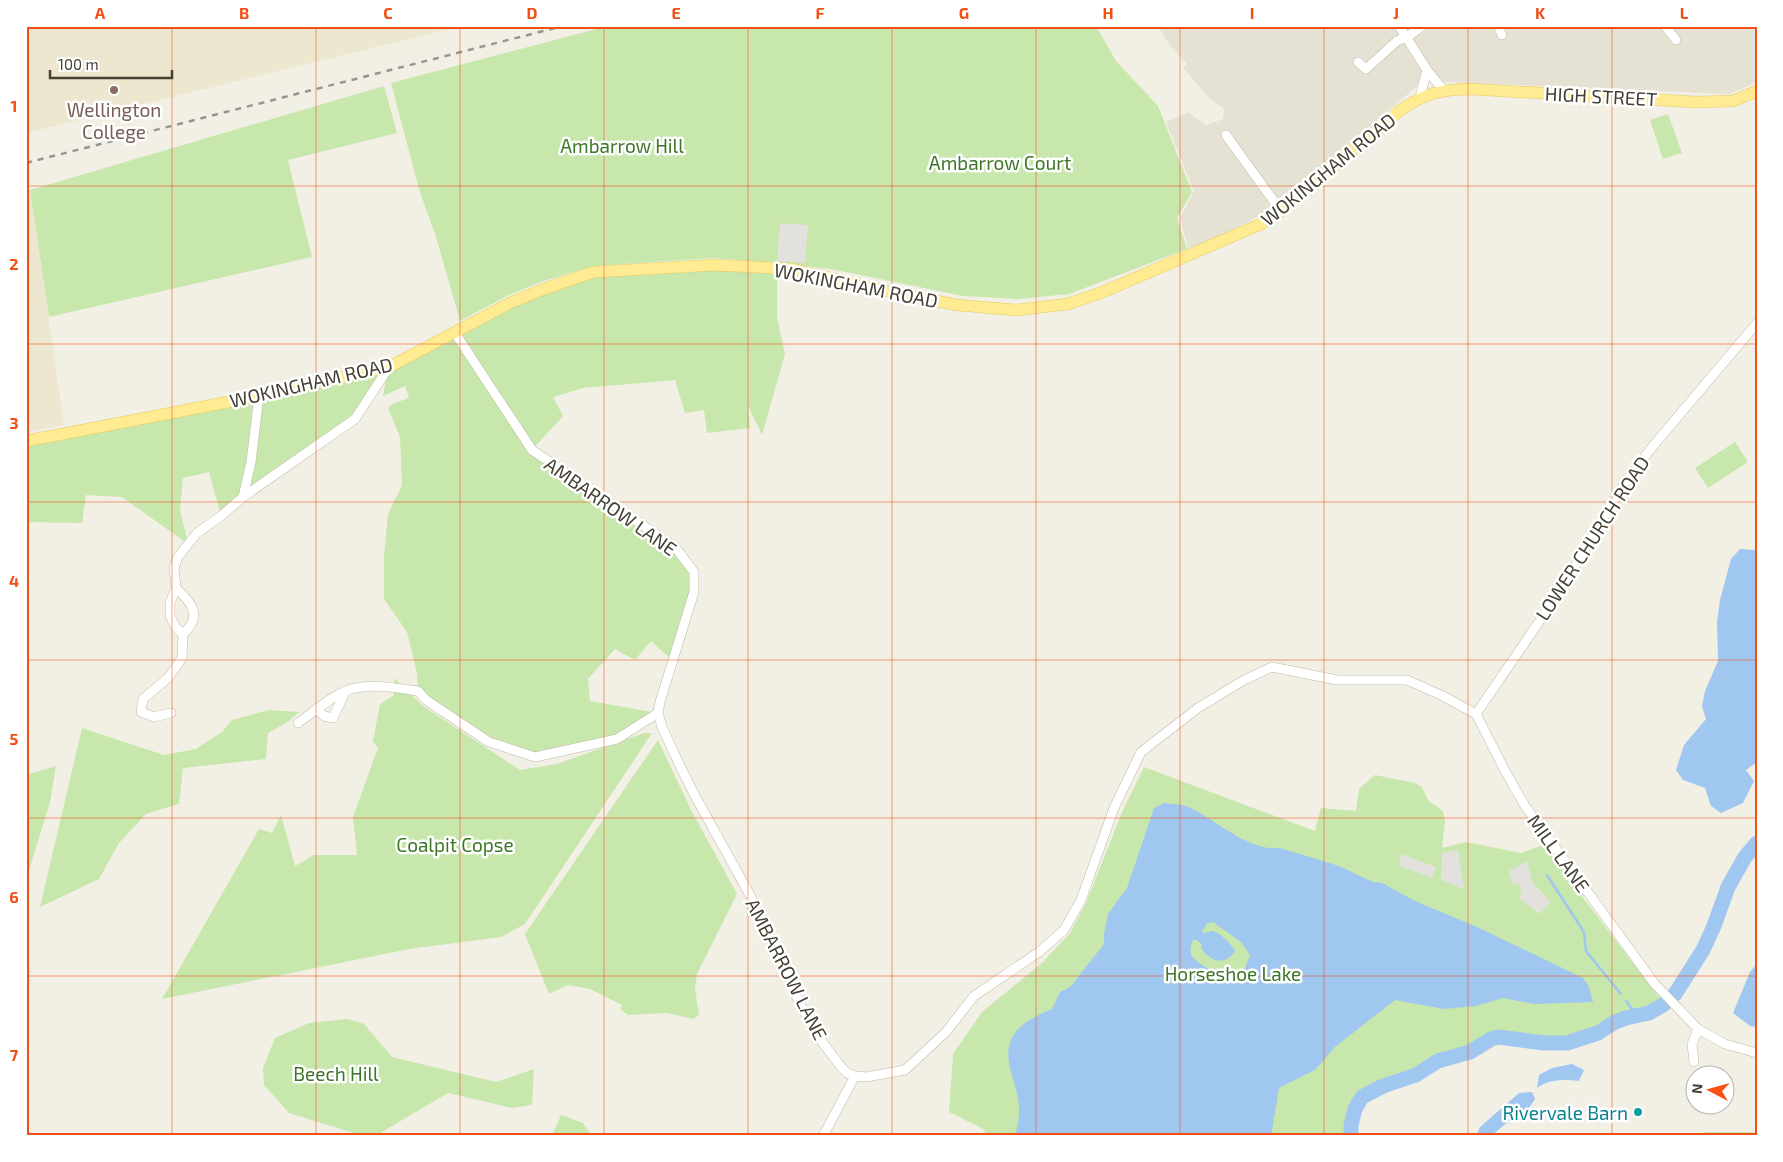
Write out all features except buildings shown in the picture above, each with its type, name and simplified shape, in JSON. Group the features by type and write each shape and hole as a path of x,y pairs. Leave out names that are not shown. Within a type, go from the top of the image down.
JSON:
{"main road":[{"name":"HIGH STREET","path":"1443,90 1470,89 1696,102 1733,101 1757,91"},
{"name":"WOKINGHAM ROAD","path":"26,441 259,396 389,367 512,302 544,288 594,272 715,265 792,269 900,294 957,304 1016,310 1068,304 1103,292 1262,224 1281,211 1402,109 1420,97 1443,90"}],"street":[{"path":"1399,26 1427,70 1443,90"},
{"path":"1358,62 1366,69 1397,41 1407,37 1422,26"},
{"path":"1665,26 1676,40"},
{"path":"1420,97 1427,70"},
{"path":"1226,135 1281,211"},
{"name":"LOWER CHURCH ROAD","path":"1476,714 1556,597 1624,484 1652,446 1757,324"},
{"name":"AMBARROW LANE","path":"455,333 532,450 675,547 694,572 694,592 660,702 658,713 662,727 690,787 751,897 799,1002 834,1059 847,1073 855,1076"},
{"path":"183,634 176,628 170,616 170,603 176,588 174,568 178,556 197,533 243,497 355,420 389,367"},
{"path":"243,497 251,462 259,396"},
{"path":"171,712 154,717 141,712 143,699 169,677 182,658 183,634 193,618 191,602 176,588"},
{"path":"823,1136 855,1076 866,1077 905,1070 946,1032 974,996 1039,952 1064,930 1082,900 1114,808 1141,752 1198,708 1244,680 1272,667 1337,680 1407,680 1443,696 1476,714"},
{"path":"298,723 317,709 353,688 384,686 418,691 426,700 489,742 535,757 617,739 658,713"},
{"path":"317,709 324,716 333,718 345,692"},
{"name":"MILL LANE","path":"1476,714 1525,806 1654,983 1698,1029"},
{"path":"1694,1062 1692,1044 1698,1029 1724,1044 1757,1053"}],"shaded area":[{"name":"Wellington College","path":"26,26 462,26 26,133"},
{"path":"1158,26 1757,26 1757,82 1729,94 1423,81 1281,204 1214,240 1188,248 1180,218 1194,191 1166,122 1188,112 1206,125 1223,119 1224,109 1211,100 1183,68 1187,64 1171,47"},
{"path":"30,190 64,425 26,432 26,191"},
{"path":"780,223 808,225 805,263 777,261"},
{"path":"1458,850 1464,889 1441,880 1442,853"},
{"path":"1402,854 1436,867 1432,878 1398,865"},
{"path":"1527,861 1533,883 1551,902 1539,914 1518,897 1522,891 1519,884 1513,885 1509,871"}],"green space":[{"path":"608,26 1096,26 1116,61 1158,106 1192,192 1177,218 1187,249 1069,294 1019,299 963,296 831,269 715,258 593,266 541,282 509,295 460,321 436,237 419,189 391,83"},
{"path":"384,86 397,133 288,160 312,257 49,317 30,190"},
{"path":"1668,114 1682,153 1663,159 1650,120"},
{"path":"780,268 777,280 777,318 785,354 762,435 748,406 750,428 707,433 704,410 685,413 675,380 583,388 553,397 563,416 532,450 675,547 694,572 694,592 673,661 651,641 635,660 615,649 588,679 590,701 658,713 617,739 535,757 489,742 418,691 417,673 407,632 384,599 384,556 388,514 402,485 400,437 388,408 392,404 409,398 405,386 383,396 388,369 355,419 221,516 209,472 183,478 180,509 188,544 122,497 86,495 82,523 26,522 26,441 389,367 455,333 594,272"},
{"path":"1735,442 1748,462 1708,488 1695,468"},
{"name":"Coalpit Copse","path":"394,678 423,706 520,770 557,764 644,733 652,733 525,924 501,937 409,949 162,999 259,829 272,833 281,815 295,866 314,855 357,855 353,817 378,748 373,741 380,704 394,695"},
{"path":"269,710 299,712 289,721 268,733 266,759 183,768 179,804 146,814 119,843 99,879 40,907 82,728 164,755 196,749 222,732 232,720"},
{"path":"658,740 691,810 737,894 697,974 695,989 699,1015 693,1019 667,1013 628,1015 620,1009 622,1005 590,989 568,985 549,994 525,934"},
{"path":"56,766 50,802 26,880 26,775"},
{"name":"Horseshoe Lake","path":"1144,767 1315,831 1321,808 1356,811 1359,789 1375,775 1415,783 1422,787 1428,800 1443,811 1445,821 1442,848 1466,842 1521,853 1543,845 1665,1005 1650,1015 1626,1019 1598,1035 1579,1043 1553,1046 1498,1039 1471,1054 1439,1062 1417,1077 1383,1088 1364,1099 1357,1109 1352,1126 1352,1136 984,1136 985,1130 949,1112 953,1054 982,1012 1043,962 1070,933 1087,901 1122,812"},
{"name":"Beech Hill","path":"347,1019 364,1024 392,1057 496,1082 534,1069 532,1105 512,1108 448,1093 375,1136 363,1136 289,1113 264,1085 263,1068 275,1038 309,1023"},
{"path":"561,1115 583,1123 592,1136 552,1136"},
{"path":"1704,1132 1757,1132 1757,1136 1703,1136"}],"water":[{"path":"1740,549 1755,550 1757,552 1757,762 1746,770 1754,781 1743,803 1721,813 1711,806 1705,788 1683,780 1676,770 1684,745 1706,719 1702,706 1705,691 1718,661 1717,622 1720,600 1731,559"},
{"name":"Horseshoe Lake","path":"1164,803 1188,807 1246,841 1269,848 1280,848 1339,866 1373,882 1382,883 1415,901 1477,927 1583,978 1589,987 1593,1002 1534,1004 1503,998 1476,1006 1444,1009 1395,1000 1335,1047 1315,1070 1279,1088 1271,1136 1014,1136 1018,1125 1019,1107 1008,1056 1012,1038 1017,1030 1032,1018 1052,1009 1060,992 1070,987 1104,944 1108,914 1127,888 1154,808","holes":["1213,922 1241,942 1250,955 1243,973 1238,975 1235,980 1205,967 1195,960 1191,952 1193,940 1202,944 1201,948 1213,959 1227,959 1235,951 1229,942 1216,932 1202,932 1207,923"]},
{"path":"1757,964 1757,1027 1750,1026 1733,1013 1750,972"},
{"path":"1572,1064 1584,1070 1579,1081 1557,1080 1537,1088 1539,1075 1552,1068"},
{"path":"1532,1092 1535,1099 1527,1111 1516,1115 1491,1136 1476,1136 1480,1127 1519,1093"}],"waterway":[{"path":"1351,1136 1351,1125 1355,1109 1362,1097 1383,1086 1416,1075 1438,1061 1470,1052 1491,1039 1498,1037 1544,1043 1567,1043 1598,1033 1615,1022 1649,1013 1663,1005 1675,994 1703,950 1728,887 1745,857 1757,843"},
{"path":"1547,875 1584,932 1586,951 1621,994"},
{"path":"1626,1001 1637,1016"}],"railway":[{"path":"26,163 563,26"}],"place":[{"name":"Wellington College","path":"114,90"},
{"name":"Rivervale Barn","path":"1638,1112"}],"park label":[{"name":"Ambarrow Hill","path":"622,145"},
{"name":"Ambarrow Court","path":"1000,162"}]}
